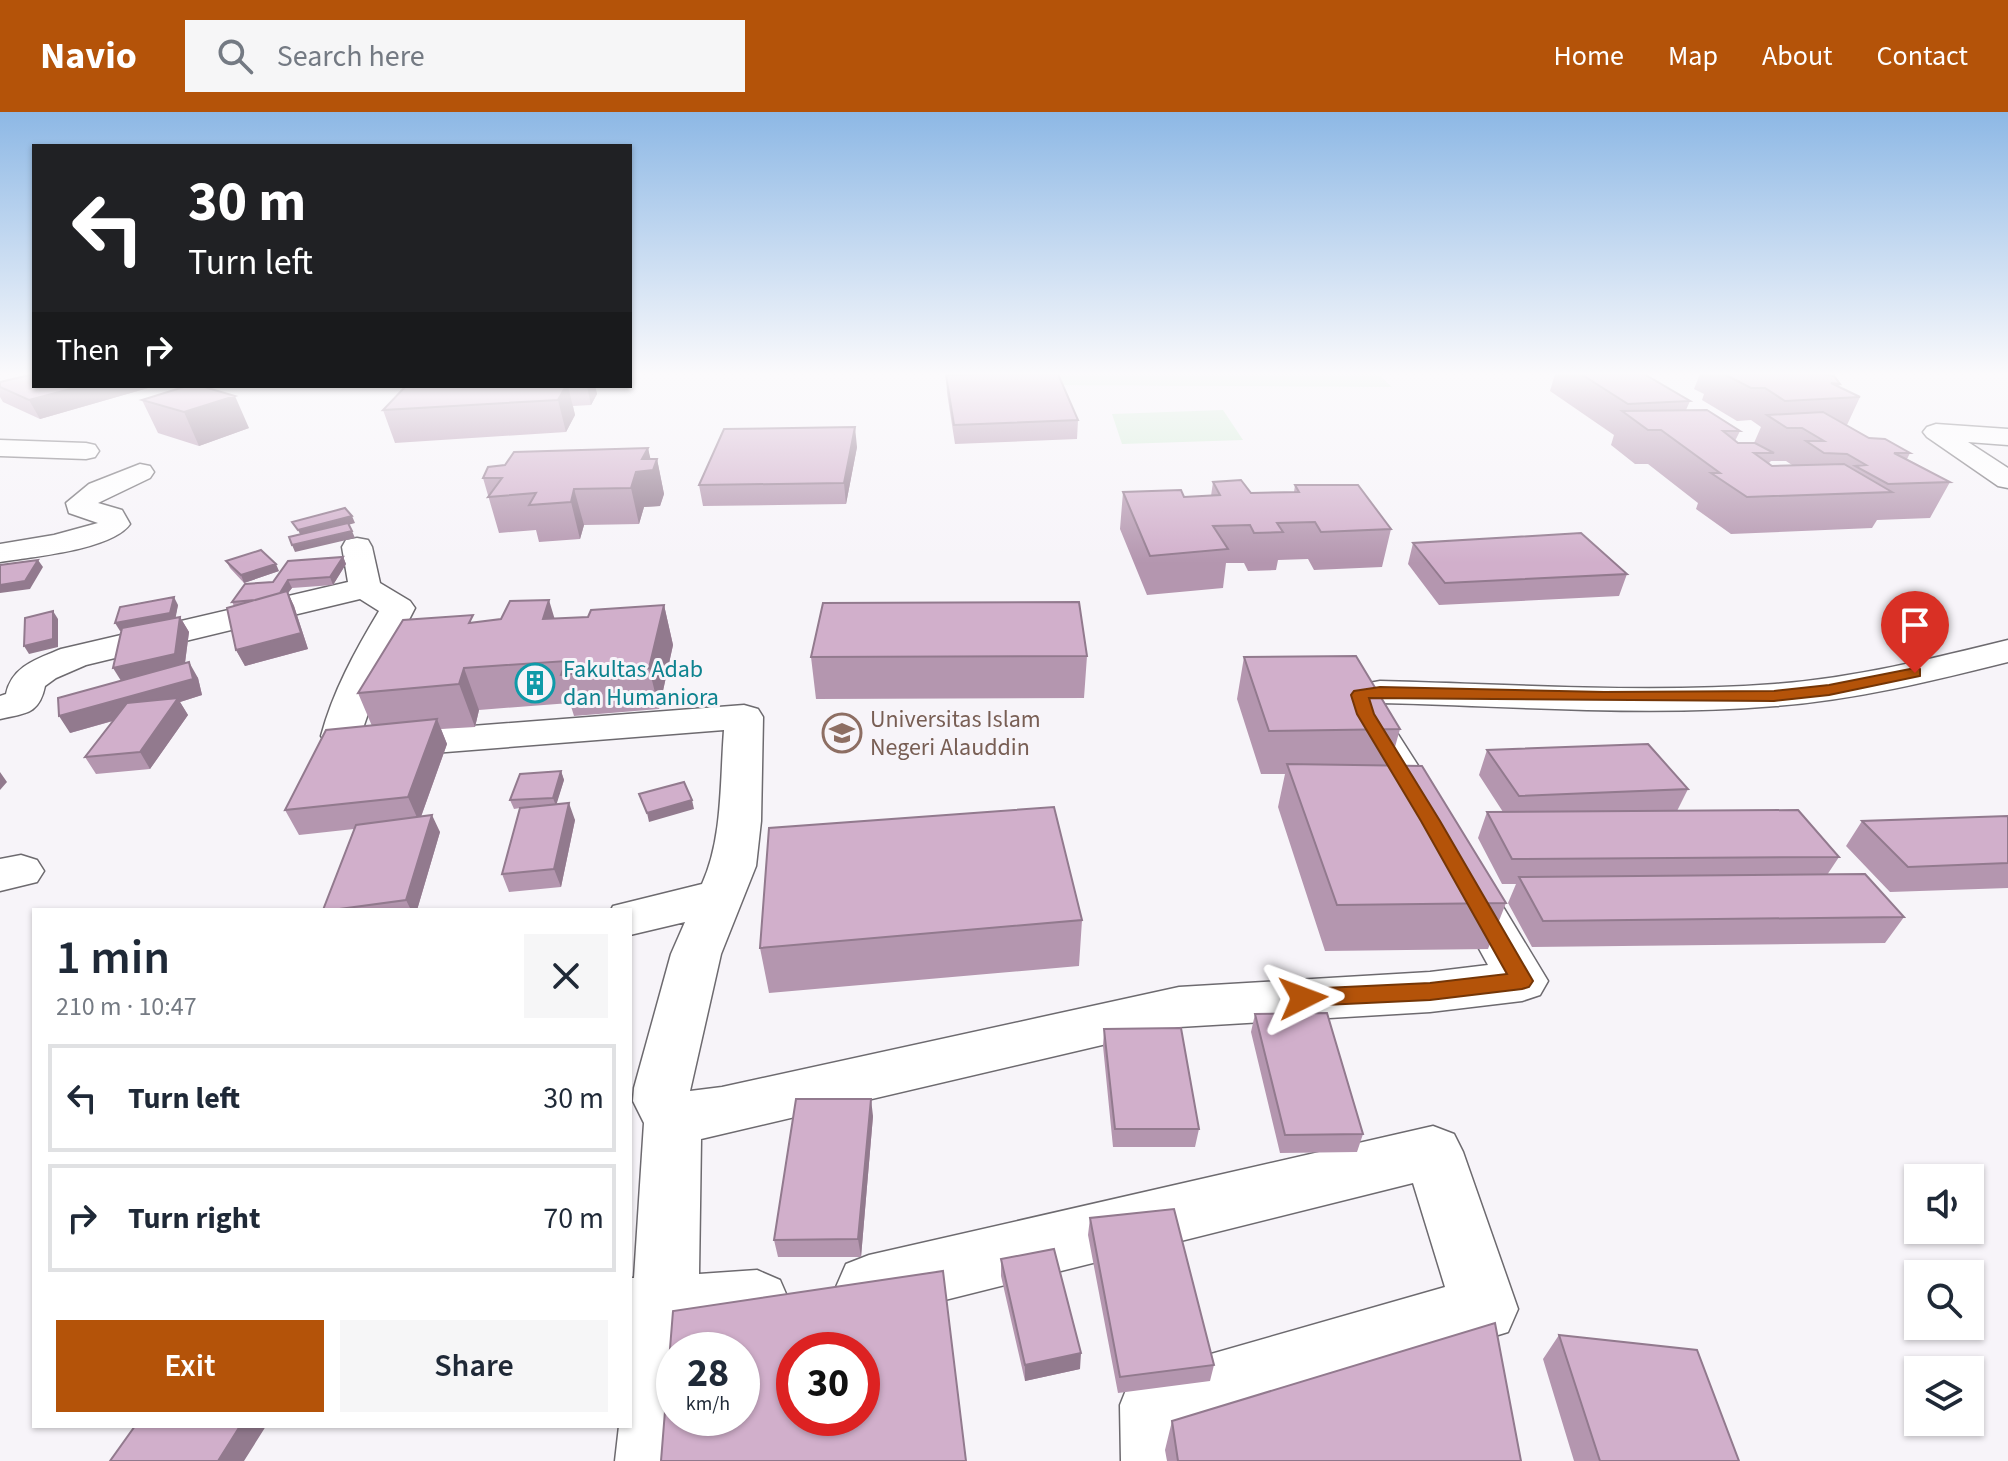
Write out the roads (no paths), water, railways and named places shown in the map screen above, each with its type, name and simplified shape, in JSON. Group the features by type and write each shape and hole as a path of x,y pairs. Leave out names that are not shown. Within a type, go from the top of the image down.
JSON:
{"street":[{"path":"1943,437 2008,480"},
{"path":"4,450 86,451"},
{"path":"0,553 57,544 109,529 115,524 112,516 79,507 80,503 99,490 140,472"},
{"path":"0,708 23,701 27,682 43,670 74,657 361,567 398,608 373,650 349,706 341,736 348,743 408,743 744,717 739,821 733,866 696,954 667,1063 661,1101 673,1118 648,1310 652,1461"},
{"path":"673,1118 722,1112 1179,1007 1430,992 1522,981 1360,704 1359,697 1364,693 1774,696 1829,690 2008,651"},
{"path":"632,918 720,897"},
{"path":"648,1310 813,1299 1433,1152 1485,1309 1155,1405 1158,1461"}],"place":[{"name":"Fakultas Adab dan Humaniora","path":"535,683"},
{"name":"Universitas Islam Negeri Alauddin","path":"842,733"}]}
